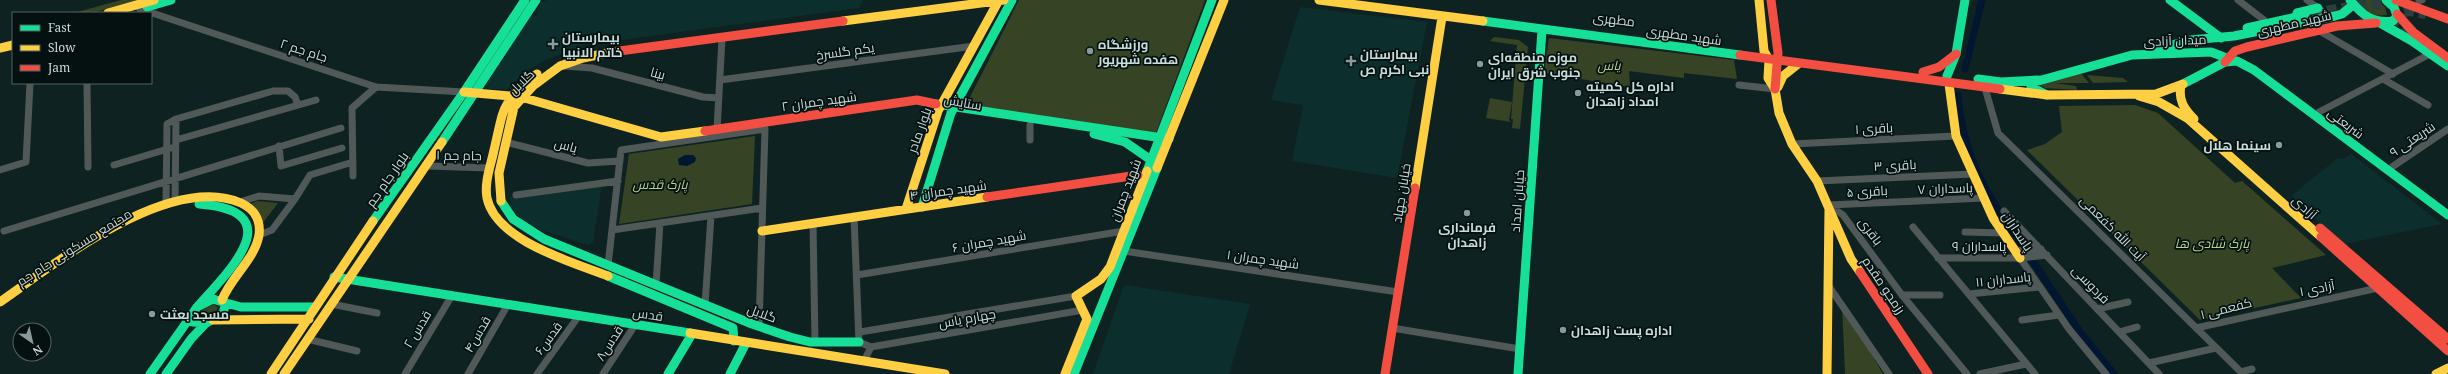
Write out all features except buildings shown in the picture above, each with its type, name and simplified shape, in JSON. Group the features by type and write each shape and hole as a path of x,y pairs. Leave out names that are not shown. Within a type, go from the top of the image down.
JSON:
{"street":[{"path":"112,12 154,0"},
{"path":"130,12 172,0"},
{"name":"بلوار جام جم","path":"271,374 309,319 334,278 464,92 525,0"},
{"name":"بلوار جام جم","path":"284,374 347,280 427,166 536,0"},
{"name":"گلایل","path":"860,342 814,342 790,337 759,327 544,238 522,226 505,212 500,198 499,173 516,97 525,83 555,62 582,52 626,44 970,0"},
{"name":"بلوار مادر","path":"922,207 953,111 1012,0"},
{"name":"شهید چمران","path":"1074,374 1124,251 1212,0"},
{"name":"شهید چمران","path":"1076,296 1101,279 1110,266 1151,160 1164,138 1224,0"},
{"path":"1319,0 1442,17 1545,28"},
{"name":"مطهری","path":"1372,0 1545,28 1767,56 1923,72 1948,80"},
{"path":"1759,0 1767,56 1768,78 1776,91"},
{"name":"باقری","path":"1771,0 1779,57 1776,91 1779,113 1792,144 1817,181 1829,205 1843,215 1902,294 1967,374"},
{"path":"1948,80 1956,54 1965,0"},
{"path":"2170,0 2222,38 2235,51"},
{"path":"2238,0 2264,20 2320,10"},
{"path":"2307,0 2320,10"},
{"path":"2386,0 2394,7 2397,14 2413,32 2446,54"},
{"path":"2396,0 2448,20"},
{"name":"گلایل","path":"734,341 733,328 536,246 512,232 494,217 487,199 489,168 504,107 560,66 584,58 625,50 1000,1"},
{"name":"بلوار مادر","path":"906,209 940,108 1000,1"},
{"path":"2351,3 2362,16 2403,35 2448,66"},
{"name":"شهید مطهری","path":"2132,55 2191,40 2222,38 2335,16 2342,14 2351,3"},
{"name":"جام جم ۲","path":"140,9 149,12"},
{"name":"جام جم ۲","path":"152,13 376,87 464,92"},
{"path":"2378,23 2393,21 2397,14"},
{"path":"2234,36 2244,29 2305,15"},
{"name":"خیابان جهاد","path":"1385,374 1442,17"},
{"name":"شهید مطهری","path":"2225,62 2235,51 2247,47 2349,23 2378,23"},
{"name":"خیابان امداد","path":"1518,374 1545,28"},
{"path":"2276,28 2288,38"},
{"path":"2318,30 2393,74"},
{"path":"717,130 722,38"},
{"path":"0,43 12,40"},
{"path":"974,46 988,44"},
{"path":"0,48 12,45"},
{"name":"یکم گلسرخ","path":"720,80 974,46"},
{"path":"2247,47 2244,54 2246,58 2316,113 2448,209"},
{"name":"میدان آزادی","path":"2038,80 2132,55 2211,52 2222,55 2225,62"},
{"path":"1923,72 1938,67 1956,54"},
{"path":"2316,113 2430,54"},
{"path":"1779,57 1798,64 1948,80 2000,82 2038,80"},
{"path":"584,58 592,68"},
{"name":"شریعتی","path":"2225,62 2237,61 2248,66 2316,113 2448,215"},
{"path":"1948,80 1985,88 2047,95 2137,96 2156,94 2181,85 2225,62"},
{"path":"1776,91 1783,76 1798,64"},
{"name":"بینا","path":"560,66 592,68 703,97 719,98"},
{"path":"2383,79 2428,106"},
{"name":"پاسداران","path":"1948,80 1956,136 1993,218 2059,315 2106,374"},
{"path":"2038,80 2031,83 2032,87 2047,95"},
{"path":"0,170 26,162 30,84"},
{"path":"86,84 88,167"},
{"path":"1739,85 1776,91"},
{"name":"آزادی","path":"2181,85 2179,94 2180,103 2193,117 2448,339"},
{"path":"353,176 352,108 376,87"},
{"name":"آیت الله کفعمی","path":"1985,88 1998,133 2242,373"},
{"path":"170,203 165,180 167,124 176,119 273,91 288,90 295,97 298,105"},
{"name":"شهید چمران ۲","path":"464,92 516,97 661,137 765,126"},
{"name":"آزادی","path":"2137,96 2159,102 2187,118 2448,351"},
{"path":"114,165 167,150 176,143 316,100"},
{"name":"ستایش","path":"765,126 917,107 940,108 1030,125 1105,136 1129,142 1140,149 1151,160"},
{"path":"953,111 1164,138"},
{"path":"170,203 175,177 176,119"},
{"path":"1030,125 1030,140"},
{"path":"608,265 622,150 765,126 759,327"},
{"path":"4,231 165,180 341,128"},
{"name":"شریعتی ۹","path":"2392,167 2447,129"},
{"name":"باقری ۱","path":"1792,144 1956,136"},
{"name":"یاس","path":"506,142 588,163 620,161"},
{"path":"279,146 281,166 342,148"},
{"path":"248,237 272,230 295,199 310,175 353,162"},
{"name":"جام جم ۱","path":"427,166 489,168"},
{"name":"باقری ۳","path":"1817,181 1973,174"},
{"name":"شهید چمران ۴","path":"762,231 854,216 1138,175"},
{"path":"516,195 618,181"},
{"path":"152,372 198,306 243,253 248,237 246,220 232,209 240,202 259,196 295,199"},
{"name":"مجتمع مسکونی جام جم","path":"1,307 123,222 170,203 214,197 240,202 257,216 259,234 254,252 224,289 225,310 210,321"},
{"name":"پاسداران ۷","path":"1906,201 1984,198"},
{"name":"باقری ۵","path":"1829,205 1906,201"},
{"name":"مجتمع مسکونی جام جم","path":"87,248 128,226 165,210 208,204 232,209"},
{"path":"1827,374 1829,205"},
{"name":"رزمجو مقدم","path":"1829,205 1851,259 1928,374"},
{"path":"612,230 762,208"},
{"name":"فردوسی","path":"2004,211 2159,374"},
{"path":"705,305 711,216"},
{"path":"854,216 860,342 871,347 864,361"},
{"path":"656,285 660,223"},
{"path":"813,223 814,342"},
{"path":"1913,227 2035,374"},
{"name":"شهید چمران ۶","path":"858,275 1124,230"},
{"path":"1965,232 2004,233"},
{"name":"شهید چمران ۱","path":"1124,251 1398,292"},
{"name":"پاسداران ۹","path":"1938,258 2043,251"},
{"name":"قدس","path":"334,278 945,374"},
{"path":"1827,284 1889,374"},
{"name":"پاسداران ۱۱","path":"1969,294 2040,286"},
{"name":"آزادی ۱","path":"2261,312 2378,288"},
{"path":"1902,294 1940,294"},
{"path":"860,332 1076,296 1087,319 1065,374"},
{"name":"قدس ۲","path":"405,374 451,297"},
{"path":"198,306 214,300 240,307 315,308"},
{"path":"2097,308 2128,302"},
{"path":"331,304 377,313"},
{"name":"قدس۴","path":"468,374 507,306"},
{"name":"چهارم یاس","path":"871,347 1083,310"},
{"name":"کفعمی ۱","path":"2196,328 2261,312"},
{"path":"2022,320 2059,315"},
{"path":"191,316 193,322 309,319"},
{"name":"قدس۶","path":"537,374 578,317"},
{"path":"152,372 168,372 191,339 210,321"},
{"name":"قدس۸","path":"603,374 635,325"},
{"path":"2119,332 2138,327"},
{"path":"1392,328 1520,349"},
{"path":"668,374 692,334"},
{"path":"307,339 357,351"},
{"path":"730,374 746,343"},
{"path":"2148,363 2216,348"},
{"path":"1980,374 2026,364"},
{"path":"2436,374 2448,368"},
{"path":"2242,373 2252,369"}],"shaded area":[{"name":"بیمارستان خاتم الانبیا","path":"547,0 863,0 859,8 583,45 542,62 523,73 507,89 483,89 531,16 536,16 541,3"},
{"name":"بیمارستان نبی اکرم ص","path":"1300,7 1427,22 1397,178 1292,161 1303,105 1271,100"},
{"path":"2351,154 2442,224 2344,244 2291,196 2338,158 2344,159"},
{"path":"685,155 693,155 696,158 695,162 687,166 679,165 678,159"},
{"path":"602,184 593,243 588,245 526,225 511,207 510,197"},
{"path":"1124,285 1250,304 1229,374 1093,374"}],"green space":[{"path":"121,0 140,0 96,12 78,12"},
{"name":"ورزشگاه هفده شهریور","path":"1019,0 1205,0 1156,133 974,108 968,101"},
{"path":"2357,0 2377,0 2385,7 2387,15 2373,16"},
{"path":"1494,37 1519,40 1528,47 1520,129 1512,128 1513,119 1511,119 1517,45 1490,41"},
{"name":"یاس","path":"1549,38 1734,60 1737,79 1684,73 1684,78 1629,71 1630,87 1544,73"},
{"path":"2080,72 2089,83 2055,83 2076,86 2077,90 2045,88 2040,85"},
{"path":"2087,75 2123,78 2128,82 2093,83"},
{"path":"1490,98 1512,102 1509,120 1511,122 1486,118"},
{"name":"پارک شادی ها","path":"2135,105 2158,113 2235,183 2242,181 2326,255 2272,268 2301,298 2200,320 2027,150 2045,144 2062,132 2059,106"},
{"name":"پارک قدس","path":"755,136 752,204 619,224 629,154"},
{"path":"257,201 278,203 262,224 250,204"},
{"path":"214,304 218,308 215,312 208,316 200,316 200,311"},
{"path":"1842,304 1883,374 1845,374"}],"waterway":[{"path":"1965,69 1982,0"},
{"path":"1958,95 1966,140 1981,179 2002,216 2028,253"},
{"path":"2032,260 2080,332 2114,374"}],"tunnel":[{"path":"2312,13 2362,5 2394,3"},
{"path":"2410,35 2400,23 2400,13 2409,11 2426,14"}],"traffic: fast":[{"path":"147,7 171,0"},
{"path":"373,221 464,92 525,0"},
{"path":"442,142 536,0"},
{"path":"922,207 951,113 1012,0"},
{"path":"1147,171 1212,0"},
{"path":"1947,76 1956,54 1965,0"},
{"path":"2170,0 2221,38"},
{"path":"2350,0 2363,15 2373,21 2393,21 2397,16 2394,7 2386,0"},
{"path":"2156,49 2191,40 2234,36 2335,16 2342,14 2353,5"},
{"path":"2297,13 2318,8"},
{"path":"2247,28 2305,15"},
{"path":"1483,21 1740,55"},
{"path":"2380,23 2412,41 2448,66"},
{"path":"1518,374 1542,30"},
{"path":"2047,95 2031,87 2031,83 2132,55 2211,52 2224,57 2225,62 2183,84"},
{"path":"2225,62 2237,61 2254,70 2448,215"},
{"path":"1978,79 2001,82 2038,80"},
{"path":"936,104 1169,139"},
{"path":"1094,134 1125,142 1151,160"},
{"path":"1074,374 1157,168"},
{"path":"501,201 504,208 513,219 544,239 752,324 810,342 859,342"},
{"path":"198,306 240,257 247,239 247,229 244,220 238,214 221,207 199,204"},
{"path":"608,276 733,328 734,341"},
{"path":"334,277 690,333"},
{"path":"213,299 226,303 223,313 206,323 193,322 191,316 197,307 213,299"},
{"path":"226,303 241,307 315,307"},
{"path":"150,374 191,316"},
{"path":"166,374 191,339 206,323"},
{"path":"668,374 692,334"},
{"path":"730,374 746,343"}],"traffic: slow":[{"path":"112,12 154,0"},
{"path":"906,209 938,111 999,0"},
{"path":"843,21 1004,0"},
{"path":"1157,168 1224,0"},
{"path":"1319,0 1483,21"},
{"path":"1759,0 1764,51 1769,60 1768,78 1775,89 1779,113 1792,144 1817,181 1851,259 1860,272"},
{"path":"1415,188 1442,17"},
{"path":"0,48 12,45"},
{"path":"501,201 499,173 514,107 533,86 560,66 583,58 612,52"},
{"path":"1778,87 1783,76 1798,64"},
{"path":"537,74 511,96 501,114 488,174 487,198 492,213 503,226 537,247 608,276"},
{"path":"1949,84 1956,136 1993,218 2020,258"},
{"path":"2000,89 2047,95 2156,94 2183,84"},
{"path":"2181,85 2180,95 2182,104 2194,119"},
{"path":"464,92 521,97 661,137 705,131"},
{"path":"2139,96 2159,102 2187,118 2321,237"},
{"path":"284,374 442,142"},
{"path":"1065,374 1087,319 1076,296 1101,279 1110,267 1147,171"},
{"path":"0,302 72,252 123,222 150,210 178,202 206,197 230,200 244,205 255,214 259,223 259,234 256,245 231,281 222,300"},
{"path":"762,231 987,197"},
{"path":"1827,374 1829,209"},
{"path":"271,374 373,221"},
{"path":"213,320 309,319"},
{"path":"690,333 945,374"},
{"path":"2436,374 2448,368"}],"traffic: jam":[{"path":"1771,0 1778,53 1775,89"},
{"path":"2396,0 2448,19"},
{"path":"2397,14 2413,32 2448,58"},
{"path":"612,52 843,21"},
{"path":"2225,62 2235,51 2247,47 2337,26 2376,23"},
{"path":"1923,72 1939,67 1956,54"},
{"path":"1740,55 2000,89"},
{"path":"705,131 917,100 936,104"},
{"path":"987,197 1138,175"},
{"path":"1385,374 1415,188"},
{"path":"2320,228 2448,339"},
{"path":"2321,237 2448,351"},
{"path":"1860,272 1928,374"}],"place":[{"name":"بیمارستان خاتم الانبیا","path":"553,44"},
{"name":"ورزشگاه هفده شهریور","path":"1090,51"},
{"name":"بیمارستان نبی اکرم ص","path":"1351,61"},
{"name":"موزه منطقه‌ای جنوب شرق ایران","path":"1480,64"},
{"name":"اداره کل کمیته امداد زاهدان","path":"1578,93"},
{"name":"سینما هلال","path":"2279,145"},
{"name":"فرمانداری زاهدان","path":"1467,213"},
{"name":"مسجد بعثت","path":"152,314"},
{"name":"اداره پست زاهدان","path":"1563,330"}]}
